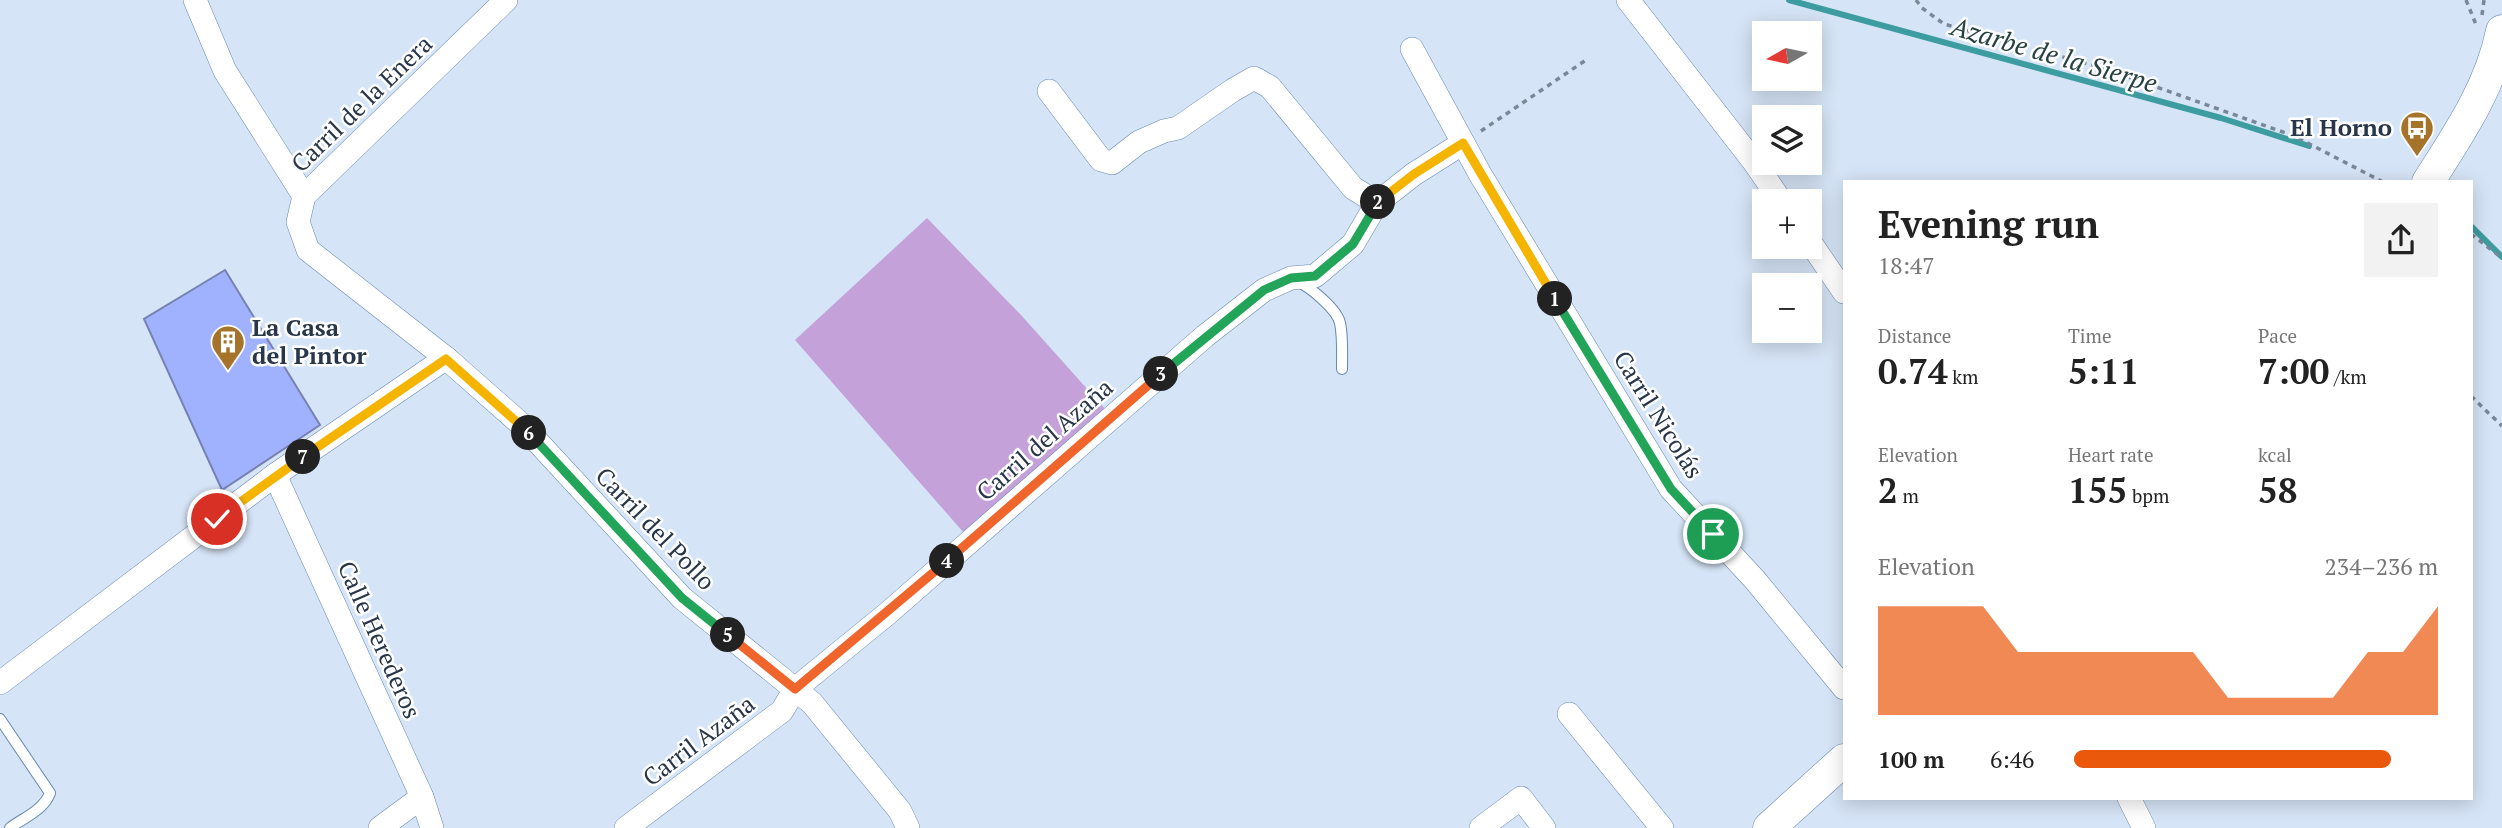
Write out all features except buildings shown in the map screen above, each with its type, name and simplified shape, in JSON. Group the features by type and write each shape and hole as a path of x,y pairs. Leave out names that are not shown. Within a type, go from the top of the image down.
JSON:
{"main road":[{"path":"2429,180 2478,99 2496,38"},
{"path":"1769,828 1843,761"}],"street":[{"path":"195,0 225,71 304,197"},
{"name":"Carril de la Enera","path":"446,359 308,250 298,222 304,197 506,0"},
{"path":"1628,0 1773,189"},
{"name":"Carril Nicolás","path":"1412,49 1463,143 1671,489 1755,580 1843,687"},
{"path":"1049,91 1101,160 1112,163 1139,142 1178,128 1254,78 1270,87 1353,188 1377,203"},
{"name":"Carril del Azaña","path":"795,689 887,614 1205,336 1264,290 1291,278 1315,276 1353,244 1377,203 1414,174 1463,143"},
{"path":"1822,259 1843,291"},
{"path":"0,683 275,475 446,359"},
{"name":"Carril del Pollo","path":"446,359 522,425 682,598 812,703 900,811 908,828"},
{"name":"Calle Herederos","path":"275,475 422,797 432,828"},
{"name":"Carril Azaña","path":"626,828 782,711 795,689"},
{"path":"1569,714 1662,828"},
{"path":"380,828 422,797"},
{"path":"1481,828 1521,798 1544,828"},
{"path":"2130,800 2144,828"}],"lane":[{"path":"1291,278 1306,285 1321,298 1340,321 1342,369"},
{"path":"0,719 50,793 48,800 10,828"}],"path":[{"path":"1916,0 1922,8 1944,24 2106,69 2281,132 2379,180"},
{"path":"2466,0 2496,38"},
{"path":"1463,143 1586,61"},
{"path":"2473,236 2502,258"},
{"path":"2473,399 2502,426"}],"shaded area":[{"path":"927,218 1021,315 1106,410 964,533 795,340"}],"waterway":[{"name":"Azarbe de la Sierpe","path":"1789,0 2221,118 2309,146"},
{"name":"Azarbe de la Sierpe","path":"2473,228 2502,257"}],"place":[{"name":"El Horno","path":"2417,158"},
{"name":"La Casa del Pintor","path":"228,372"}],"route":[{"path":"217,519 275,475 446,359 522,425 682,598 795,689 887,614 1205,336 1264,290 1291,278 1315,276 1353,244 1377,203 1414,174 1463,143 1479,174 1671,489 1713,534"}]}
